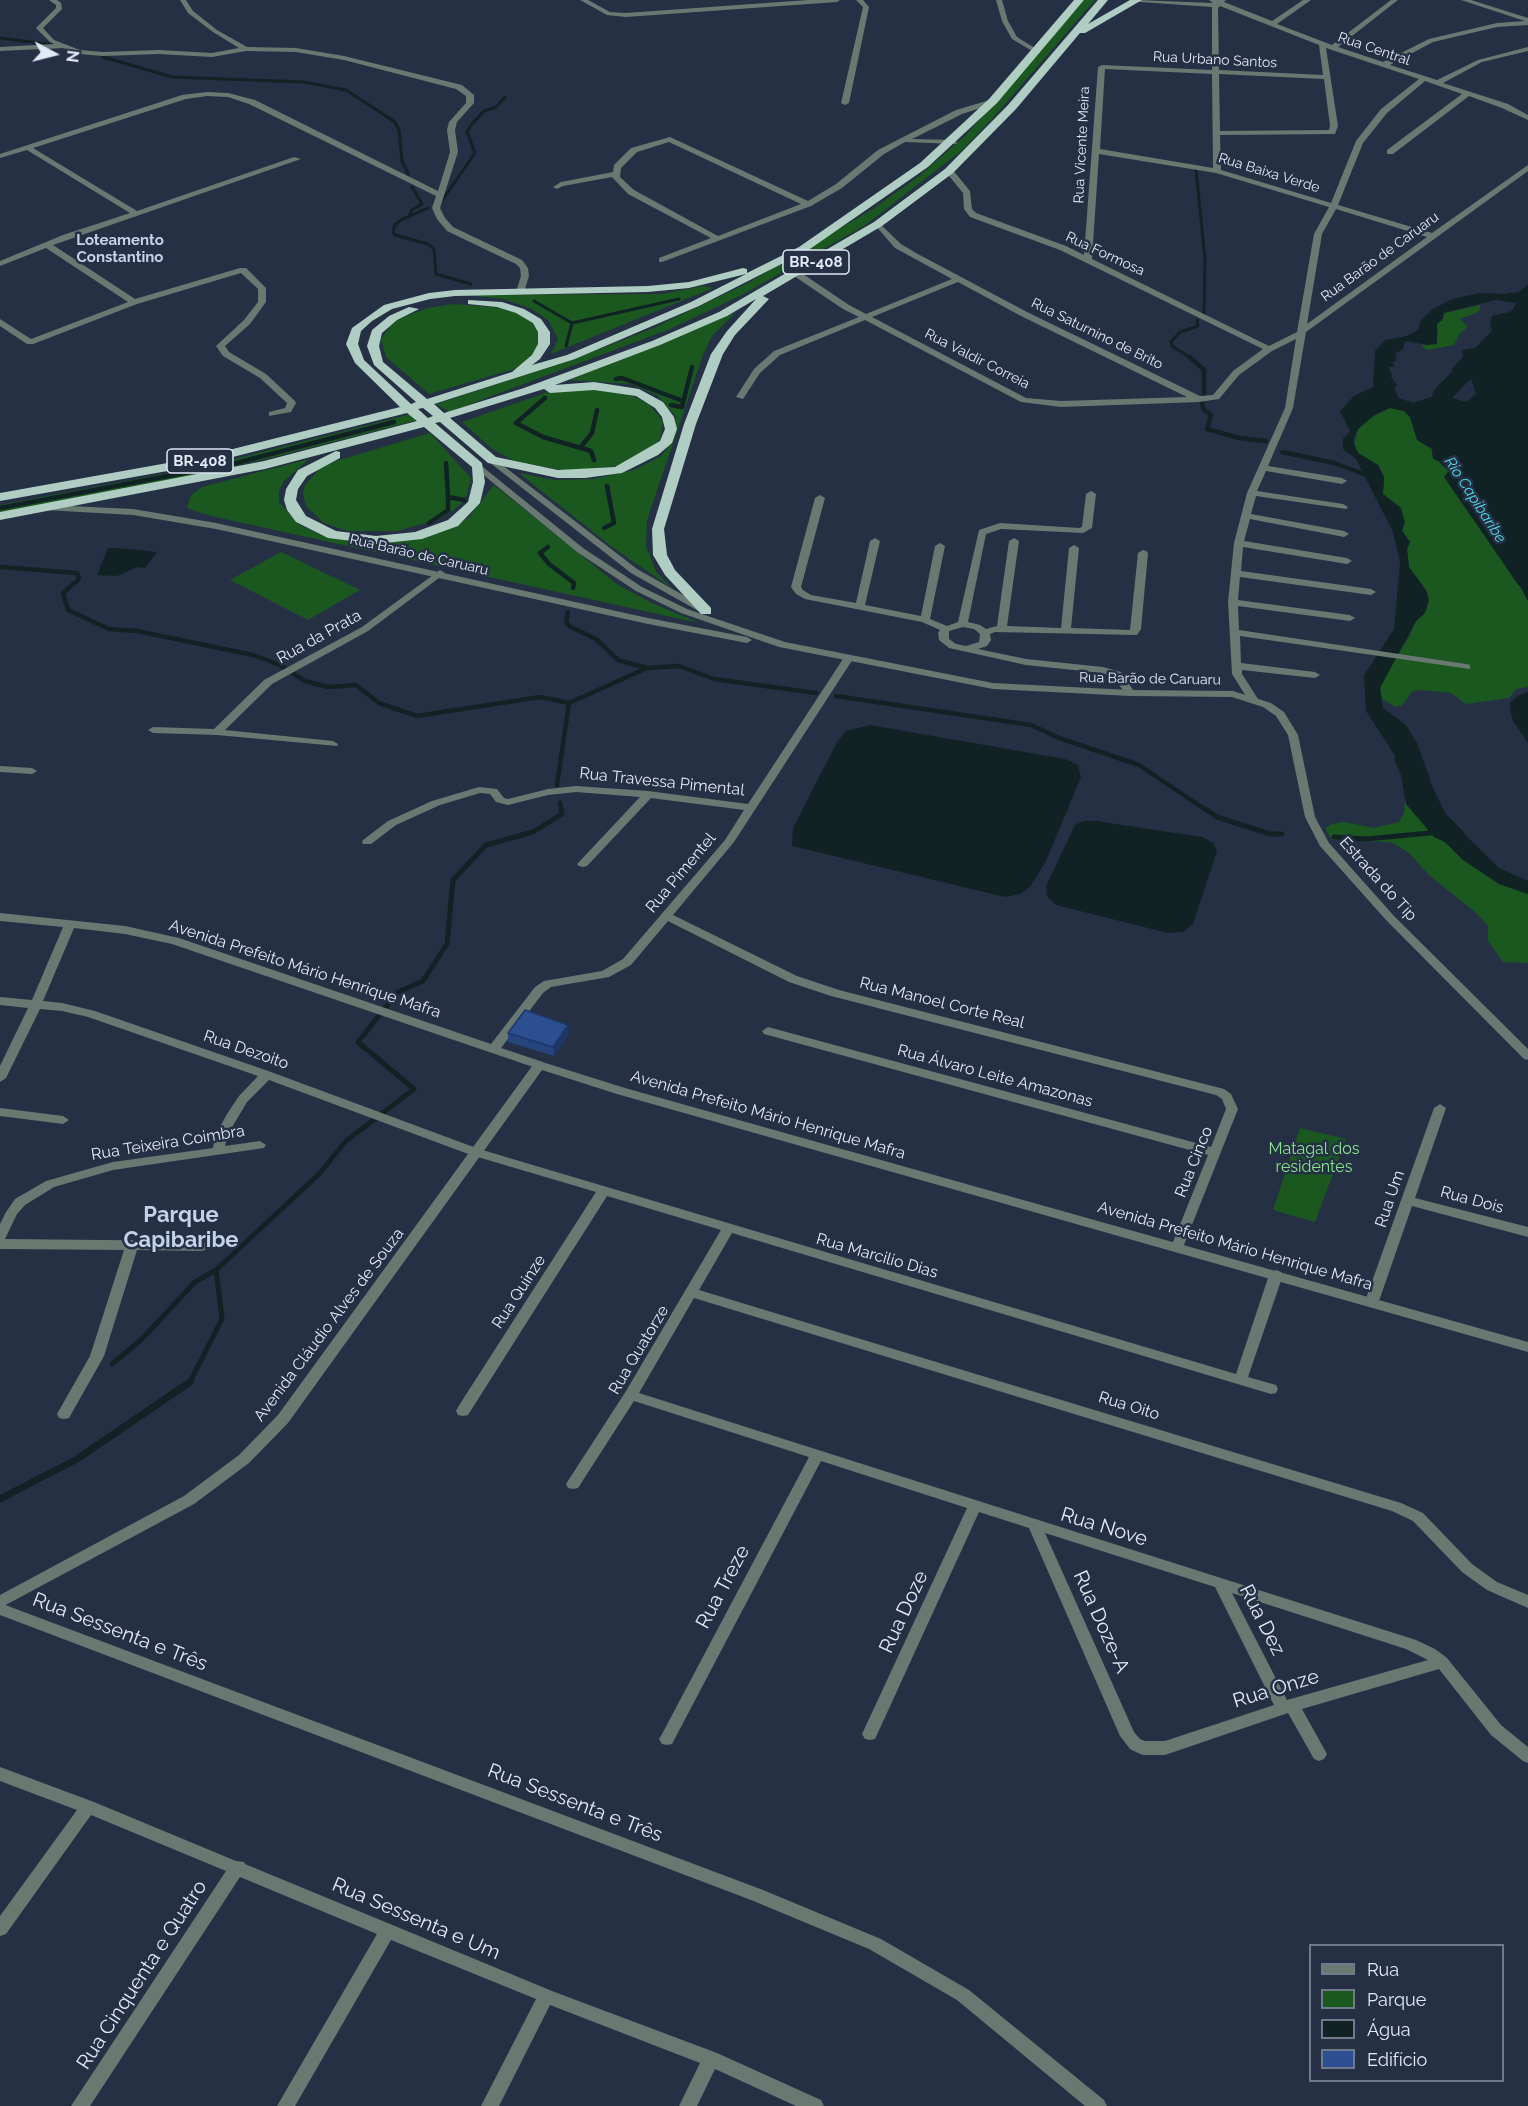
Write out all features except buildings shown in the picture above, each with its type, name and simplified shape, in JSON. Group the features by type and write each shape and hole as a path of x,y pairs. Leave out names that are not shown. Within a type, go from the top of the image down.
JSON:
{"highway":[{"path":"1063,0 1066,15"},
{"name":"BR-408","path":"0,497 201,461 387,415 493,384 612,341 695,304 803,249 894,189 953,142 993,102 1079,0"},
{"name":"BR-408","path":"0,516 265,465 400,430 528,391 666,339 723,314 797,274 878,224 949,171 978,143 1103,0"},
{"path":"1074,35 1138,0"},
{"path":"400,430 329,457 302,473 292,489 290,500 293,510 301,519 333,535 376,540 417,536 453,523 470,508 478,492 478,466 376,379 359,361 352,338 368,318 388,307 406,301 454,293 592,292 689,285 741,272 803,249"},
{"path":"706,611 670,572 660,555 658,529 690,424 717,354 747,313 782,282"},
{"path":"493,384 526,366 544,344 544,332 537,321 520,311 498,304 478,302 429,305 409,310 376,332 373,346 378,363 492,460 558,474 618,470 654,453 666,443 671,429 668,417 659,405 639,393 594,386 528,391"}],"street":[{"path":"52,0 59,4 59,9 39,28 52,40 79,52 103,54 159,52 212,55 246,49 321,54 467,92 470,95 470,103 453,122 451,130 454,152 436,208 441,219 450,229 506,255 524,268 520,292"},
{"path":"183,0 190,12 215,31 246,49"},
{"path":"583,0 609,14 635,15 837,0"},
{"path":"845,103 866,7 859,0"},
{"path":"999,0 1005,21 1014,38 1036,51"},
{"name":"Rua Central","path":"1138,0 1217,2 1271,25 1468,93 1528,118"},
{"path":"1271,25 1308,0"},
{"path":"1333,48 1395,0"},
{"path":"1464,0 1528,21"},
{"path":"1217,2 1217,171"},
{"path":"1384,65 1415,47 1442,37 1528,21"},
{"path":"1217,133 1332,132 1334,126 1322,44"},
{"path":"0,49 64,46"},
{"path":"1437,83 1480,61 1526,50"},
{"name":"Rua Urbano Santos","path":"1102,67 1326,77"},
{"name":"Rua Vicente Meira","path":"1088,260 1102,67"},
{"path":"1199,399 1216,397 1236,373 1269,349 1303,332 1318,234 1333,207 1359,143 1384,111 1424,79"},
{"path":"1390,152 1468,93"},
{"path":"0,156 185,97 207,94 228,95 252,102 439,195"},
{"path":"662,260 808,204 839,186 881,152 959,112 993,102"},
{"path":"718,239 631,192 620,184 616,174 617,167 634,150 670,139 808,204"},
{"path":"904,142 953,142"},
{"path":"27,147 137,214"},
{"name":"Rua Baixa Verde","path":"1096,151 1217,171 1432,236"},
{"path":"0,264 47,245 297,159"},
{"name":"Rua Barão de Caruaru","path":"1253,699 1237,670 1233,602 1239,543 1252,493 1289,408 1303,332 1528,167"},
{"name":"Rua Formosa","path":"949,171 967,193 968,209 973,215 1088,260 1269,349"},
{"path":"557,187 561,184 616,174"},
{"name":"Rua Saturnino de Brito","path":"878,224 898,246 1034,319 1199,399"},
{"path":"47,245 134,302"},
{"path":"0,322 30,342 134,302 243,270 262,288 262,302 247,322 220,346 226,354 269,381 292,403 288,410 272,414"},
{"name":"Rua Valdir Correia","path":"797,274 830,297 866,317 1008,394 1024,400 1079,404 1199,399"},
{"path":"740,397 765,362 777,353 959,279"},
{"path":"1305,308 1329,311"},
{"path":"492,460 634,572 706,611 810,651"},
{"name":"Rua Barão de Caruaru","path":"478,466 580,550 639,589 684,611 783,645"},
{"path":"1264,468 1342,481"},
{"path":"1252,493 1343,507"},
{"path":"963,624 982,532 1000,526 1080,531 1087,528 1091,494"},
{"path":"820,498 796,587 799,592 808,597 925,620 946,630"},
{"name":"Rua Barão de Caruaru","path":"48,508 159,516 440,573 648,621 993,687 1130,693 1233,694 1253,699"},
{"path":"1246,516 1344,534"},
{"path":"860,606 875,540"},
{"path":"1002,629 1014,541"},
{"path":"1239,543 1347,561"},
{"path":"925,620 940,546"},
{"path":"1066,632 1074,548"},
{"path":"985,633 1002,629 1125,634 1136,629 1143,553"},
{"name":"Rua da Prata","path":"217,732 251,697 282,675 365,629 440,573"},
{"path":"1236,573 1371,592"},
{"path":"1233,602 1350,618"},
{"path":"966,649 983,644 986,640 985,633 977,627 963,624 943,633 944,640 952,646 1026,662 1103,670 1117,674 1130,693"},
{"path":"1235,632 1466,668"},
{"path":"983,644 1002,656"},
{"name":"Rua Pimentel","path":"493,1050 539,990 559,981 605,974 627,962 729,842 848,659"},
{"path":"1233,694 1237,670 1315,675"},
{"name":"Estrada do Tip","path":"1253,699 1280,714 1288,724 1293,735 1310,817 1324,844 1390,918 1528,1056"},
{"path":"153,730 217,732 333,744"},
{"path":"0,769 32,771"},
{"name":"Rua Travessa Pimental","path":"367,842 392,823 468,793 490,790 500,800 508,802 562,789 648,794 751,808"},
{"path":"583,864 648,794"},
{"name":"Rua Manoel Corte Real","path":"666,916 794,979 835,993 1220,1092"},
{"name":"Avenida Prefeito Mário Henrique Mafra","path":"0,917 125,930 175,941 493,1050 621,1091 1372,1301 1528,1347"},
{"path":"0,1078 36,1004 70,923"},
{"name":"Rua Dezoito","path":"0,1001 36,1004 91,1014 267,1075 475,1152"},
{"name":"Rua Álvaro Leite Amazonas","path":"768,1030 1214,1152"},
{"name":"Avenida Cláudio Alves de Souza","path":"0,1602 189,1500 244,1459 283,1419 539,1065"},
{"path":"218,1151 222,1134 231,1117 243,1100 267,1075"},
{"name":"Rua Cinco","path":"1177,1247 1232,1110 1227,1097 1220,1092"},
{"name":"Rua Um","path":"1372,1301 1440,1108"},
{"path":"0,1112 63,1120"},
{"name":"Rua Teixeira Coimbra","path":"0,1237 12,1212 20,1202 50,1184 112,1166 260,1145"},
{"name":"Rua Marcilio Dias","path":"475,1152 1271,1389"},
{"name":"Rua Quinze","path":"463,1411 603,1191"},
{"name":"Rua Dois","path":"1407,1200 1528,1232"},
{"name":"Rua Quatorze","path":"573,1484 693,1293 728,1229"},
{"path":"0,1244 202,1246"},
{"path":"64,1414 97,1356 131,1247"},
{"path":"1241,1379 1276,1275"},
{"name":"Rua Oito","path":"693,1293 1396,1507 1418,1517 1467,1568 1492,1586 1528,1602"},
{"name":"Rua Nove","path":"631,1395 1035,1526 1411,1644 1442,1662 1496,1730 1528,1756"},
{"name":"Rua Treze","path":"668,1739 817,1455"},
{"name":"Rua Doze","path":"870,1734 975,1506"},
{"name":"Rua Doze-A","path":"1035,1526 1128,1736"},
{"name":"Rua Dez","path":"1220,1583 1288,1707 1319,1754"},
{"name":"Rua Sessenta e Três","path":"0,1609 757,1894 875,1944 963,1995 1098,2106"},
{"name":"Rua Onze","path":"1128,1736 1135,1744 1143,1748 1165,1748 1288,1707 1442,1662"},
{"name":"Rua Sessenta e Um","path":"0,1774 238,1867 546,1996 711,2059 815,2106"},
{"path":"0,1929 88,1807"},
{"name":"Rua Cinquenta e Quatro","path":"80,2106 238,1867"},
{"path":"286,2106 388,1930"},
{"path":"490,2106 546,1996"},
{"path":"688,2106 711,2059"}],"green space":[{"path":"1084,0 1095,0 992,119 960,152 864,226 742,295 670,329 449,412 436,404 574,359 651,329 746,284 873,209 919,176 966,135"},
{"path":"703,286 713,288 551,354 558,339 548,320 530,308 503,299 467,295 662,294"},
{"path":"453,304 505,308 534,321 540,330 538,350 521,367 429,394 386,357 381,339 398,319 428,308"},
{"path":"1480,305 1480,310 1476,313 1460,319 1468,327 1460,333 1454,345 1428,350 1423,348 1422,344 1427,345 1438,334 1437,324 1444,313"},
{"path":"736,312 712,336 703,355 647,520 646,546 656,572 672,588 612,547 519,473 554,480 594,479 634,470 661,456 672,442 676,417 657,395 630,384 569,380"},
{"path":"588,388 631,395 649,404 663,421 660,439 618,466 567,471 514,461 491,448 462,422 548,392"},
{"path":"1390,408 1404,411 1410,417 1418,440 1432,449 1432,455 1454,477 1458,493 1467,506 1477,513 1484,511 1496,525 1493,535 1528,601 1528,687 1516,689 1509,698 1466,704 1451,693 1422,690 1413,691 1402,705 1396,707 1382,699 1380,688 1390,666 1409,637 1416,621 1425,613 1420,582 1409,567 1407,549 1410,542 1402,531 1401,508 1383,494 1384,477 1378,465 1358,453 1354,446 1358,429 1368,419"},
{"path":"411,414 418,420 270,458 111,493 0,512 0,505 211,465"},
{"path":"430,433 471,478 467,495 461,504 440,519 397,531 348,531 324,523 306,506 303,493 305,485 323,465"},
{"path":"309,459 284,481 279,491 279,502 298,524 321,535 373,542 453,528 469,517 494,485 618,585 652,603 699,623 211,516 187,508 191,495 202,487"},
{"path":"281,552 360,590 308,620 230,580"},
{"path":"1407,777 1436,833 1463,860 1499,884 1528,894 1528,963 1503,962 1488,941 1488,926 1475,912 1429,875 1408,852 1391,842 1332,840 1325,828 1332,824 1344,822 1374,828 1399,822 1404,813"},
{"name":"Matagal dos residentes","path":"1300,1128 1346,1139 1315,1222 1273,1210"}],"water":[{"name":"Rio Capibaribe","path":"1528,284 1528,601 1493,535 1496,525 1484,511 1477,513 1462,502 1454,477 1439,461 1433,459 1432,449 1417,440 1410,417 1404,411 1390,408 1376,414 1358,429 1353,441 1358,453 1378,465 1384,477 1383,494 1401,508 1405,522 1402,531 1410,542 1407,549 1409,567 1426,590 1429,600 1425,613 1416,621 1380,688 1383,708 1406,725 1417,743 1432,786 1447,817 1499,868 1528,881 1528,894 1499,884 1463,860 1436,833 1397,759 1366,711 1364,675 1394,629 1400,562 1393,532 1356,459 1343,449 1343,439 1350,431 1340,411 1354,396 1373,387 1375,351 1385,340 1407,336 1418,330 1420,322 1431,310 1452,299 1479,293 1519,292","holes":["1495,300 1517,303 1513,308 1517,310 1492,316 1490,326 1495,335 1487,346 1462,350 1463,357 1452,369 1451,381 1460,381 1465,376 1471,378 1476,394 1466,402 1440,394 1413,403 1399,398 1394,388 1397,385 1388,367 1395,366 1392,363 1396,361 1396,353 1403,349 1405,341 1427,345 1437,344 1437,324 1443,319 1444,313"]},
{"path":"108,548 157,552 145,568 137,567 117,576 97,575"},
{"path":"1528,692 1528,743 1513,721 1510,703 1517,696"},
{"path":"870,725 1065,759 1078,765 1081,777 1046,861 1030,887 1020,894 1005,897 792,846 793,828 837,742 846,731"},
{"path":"1083,821 1202,837 1213,843 1217,851 1193,924 1183,932 1168,933 1056,905 1047,896 1046,886 1075,825"}],"waterway":[{"path":"0,38 55,45"},
{"path":"103,57 172,77 304,82 346,90 395,122 399,130 402,161 408,174"},
{"path":"441,202 475,153 467,132 471,125 484,111 496,107 505,97"},
{"path":"1196,170 1205,259 1204,314"},
{"path":"409,216 412,210 422,204 412,187"},
{"path":"409,216 428,208"},
{"path":"409,216 395,225 393,232 395,235 428,244 434,249 436,274 471,284"},
{"path":"572,323 679,299"},
{"path":"534,301 572,323"},
{"name":"Rio Capibaribe","path":"1437,435 1434,428 1442,395 1528,307"},
{"path":"1192,359 1172,346 1171,342 1180,332 1198,326 1197,320"},
{"path":"566,346 572,323"},
{"path":"1190,357 1204,370 1204,395"},
{"path":"671,405 682,407 692,367"},
{"path":"616,379 622,378 683,401"},
{"path":"545,398 516,423 543,437 580,448"},
{"path":"1202,403 1204,410 1211,415 1207,429 1239,438 1266,441"},
{"path":"580,448 592,433 597,410"},
{"path":"0,508 236,463 394,422"},
{"path":"580,448 591,451 594,460"},
{"path":"1282,452 1334,463 1372,477"},
{"path":"446,463 448,497"},
{"name":"Rio Capibaribe","path":"1456,477 1528,581"},
{"path":"604,528 614,523 607,486"},
{"path":"429,523 448,510 448,497"},
{"path":"448,497 464,500"},
{"path":"548,547 540,553 549,564 574,583 573,588"},
{"path":"0,567 77,573 79,579 63,593 68,610 109,629 137,631 253,655 280,665 305,681 328,687 356,685 379,703 417,716 540,697 569,703"},
{"path":"568,612 566,622 569,626 596,639 618,660 647,668"},
{"path":"647,668 679,666 714,679 816,693"},
{"path":"569,703 647,668"},
{"path":"836,696 1031,725 1059,738 1139,765 1209,812"},
{"path":"557,785 569,703"},
{"path":"1408,759 1415,775 1420,804 1444,831 1453,837"},
{"path":"560,803 562,812"},
{"path":"216,1270 319,1174 346,1141 414,1089 358,1042 398,992 423,981 447,944 453,880 486,845 533,832 562,814 561,810"},
{"path":"1207,810 1217,817 1270,834 1282,834"},
{"path":"1334,837 1366,839 1440,832"},
{"path":"112,1364 142,1339 195,1282 216,1270"},
{"path":"189,1384 222,1319 216,1270"},
{"path":"0,1499 77,1459 190,1382"}],"district":[{"name":"Loteamento Constantino","path":"120,248"},
{"name":"Parque Capibaribe","path":"181,1228"}]}
